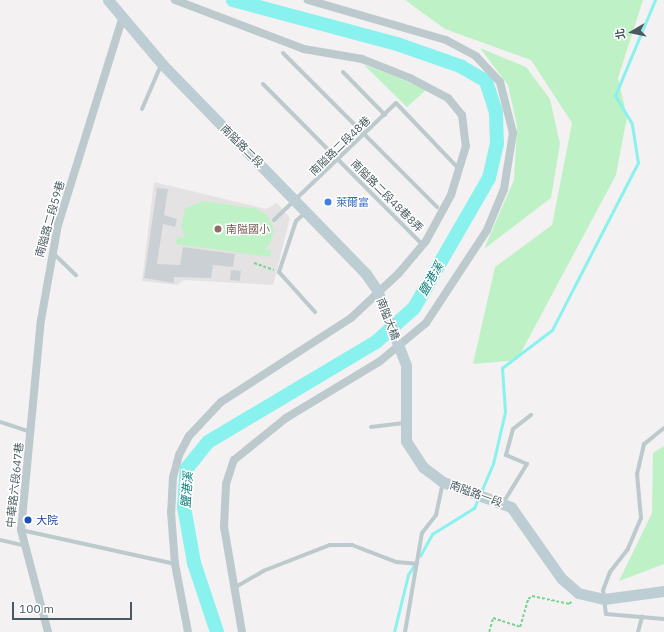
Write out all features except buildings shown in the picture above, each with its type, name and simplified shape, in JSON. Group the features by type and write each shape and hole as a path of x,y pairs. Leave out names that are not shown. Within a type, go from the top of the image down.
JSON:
{"street":[{"name":"南隘路二段","path":"108,0 122,19 162,64 296,201 377,290"},
{"path":"175,0 304,49 362,59 448,98 462,115 466,146 451,195 423,245 399,273 377,290 350,318 221,402 189,436 179,455 173,476 175,564 188,632"},
{"path":"242,632 233,589 224,502 234,460 286,418 398,347 426,323 487,230 504,189 511,126 500,82 476,56 446,40 308,0"},
{"name":"南隘路二段59巷","path":"31,432 41,320 52,251 122,19"},
{"name":"南隘大橋","path":"377,290 398,347"},
{"name":"南隘路一段","path":"398,347 406,365 404,424 406,441 423,467 443,482 511,507 561,578 578,593 604,599 664,591"},
{"name":"中華路六段647巷","path":"31,432 21,530 22,545 48,632"}],"lane":[{"path":"283,53 437,207"},
{"path":"142,109 162,64"},
{"path":"343,72 385,115"},
{"name":"南隘路二段48巷8弄","path":"263,84 423,245"},
{"name":"南隘路二段48巷","path":"274,220 296,201 396,103 459,169"},
{"path":"306,212 296,221 279,272 315,312"},
{"path":"52,251 76,276"},
{"path":"503,503 527,464 506,455 513,429 531,415"},
{"path":"0,422 31,432"},
{"path":"371,427 404,424"},
{"path":"664,428 644,444 638,474 641,518 628,549 610,572 603,590 606,614 664,619"},
{"path":"405,632 422,533 436,515 443,482"},
{"path":"21,530 175,564"},
{"path":"0,540 22,545"},
{"path":"233,589 263,571 330,545 352,545 396,562 417,564"},
{"path":"638,632 642,617"}],"path":[{"path":"254,263 279,272"},
{"path":"490,632 493,618 520,627 528,599 532,596 569,604 578,593"}],"shaded area":[{"name":"南隘國小","path":"154,182 266,209 277,203 290,218 273,285 184,280 177,285 142,281"}],"green space":[{"path":"405,0 643,0 618,78 627,117 616,175 517,360 473,364 495,267 552,225 572,123 531,60 445,29"},
{"path":"480,48 526,67 550,99 560,144 551,198 484,249 514,180 517,126 508,85"},
{"path":"364,65 397,77 426,90 407,107"},
{"path":"204,201 257,209 267,215 274,229 271,242 265,249 271,250 270,257 176,244 177,237 185,238 181,226 185,208"},
{"path":"664,446 664,564 619,581 652,513 653,453"}],"waterway":[{"name":"鹽港溪","path":"217,632 194,563 184,507 187,468 208,442 376,342 414,308 489,178 497,144 496,112 486,81 460,66 397,44 233,0"},
{"path":"481,492 493,464 505,412 502,368 552,330 638,163 632,124 615,96 655,0"},
{"path":"420,556 432,534 474,508 478,499"},
{"path":"394,632 408,575 415,564"}],"place":[{"name":"萊爾富","path":"328,202"},
{"name":"南隘國小","path":"218,229"},
{"name":"大院","path":"28,520"}]}
